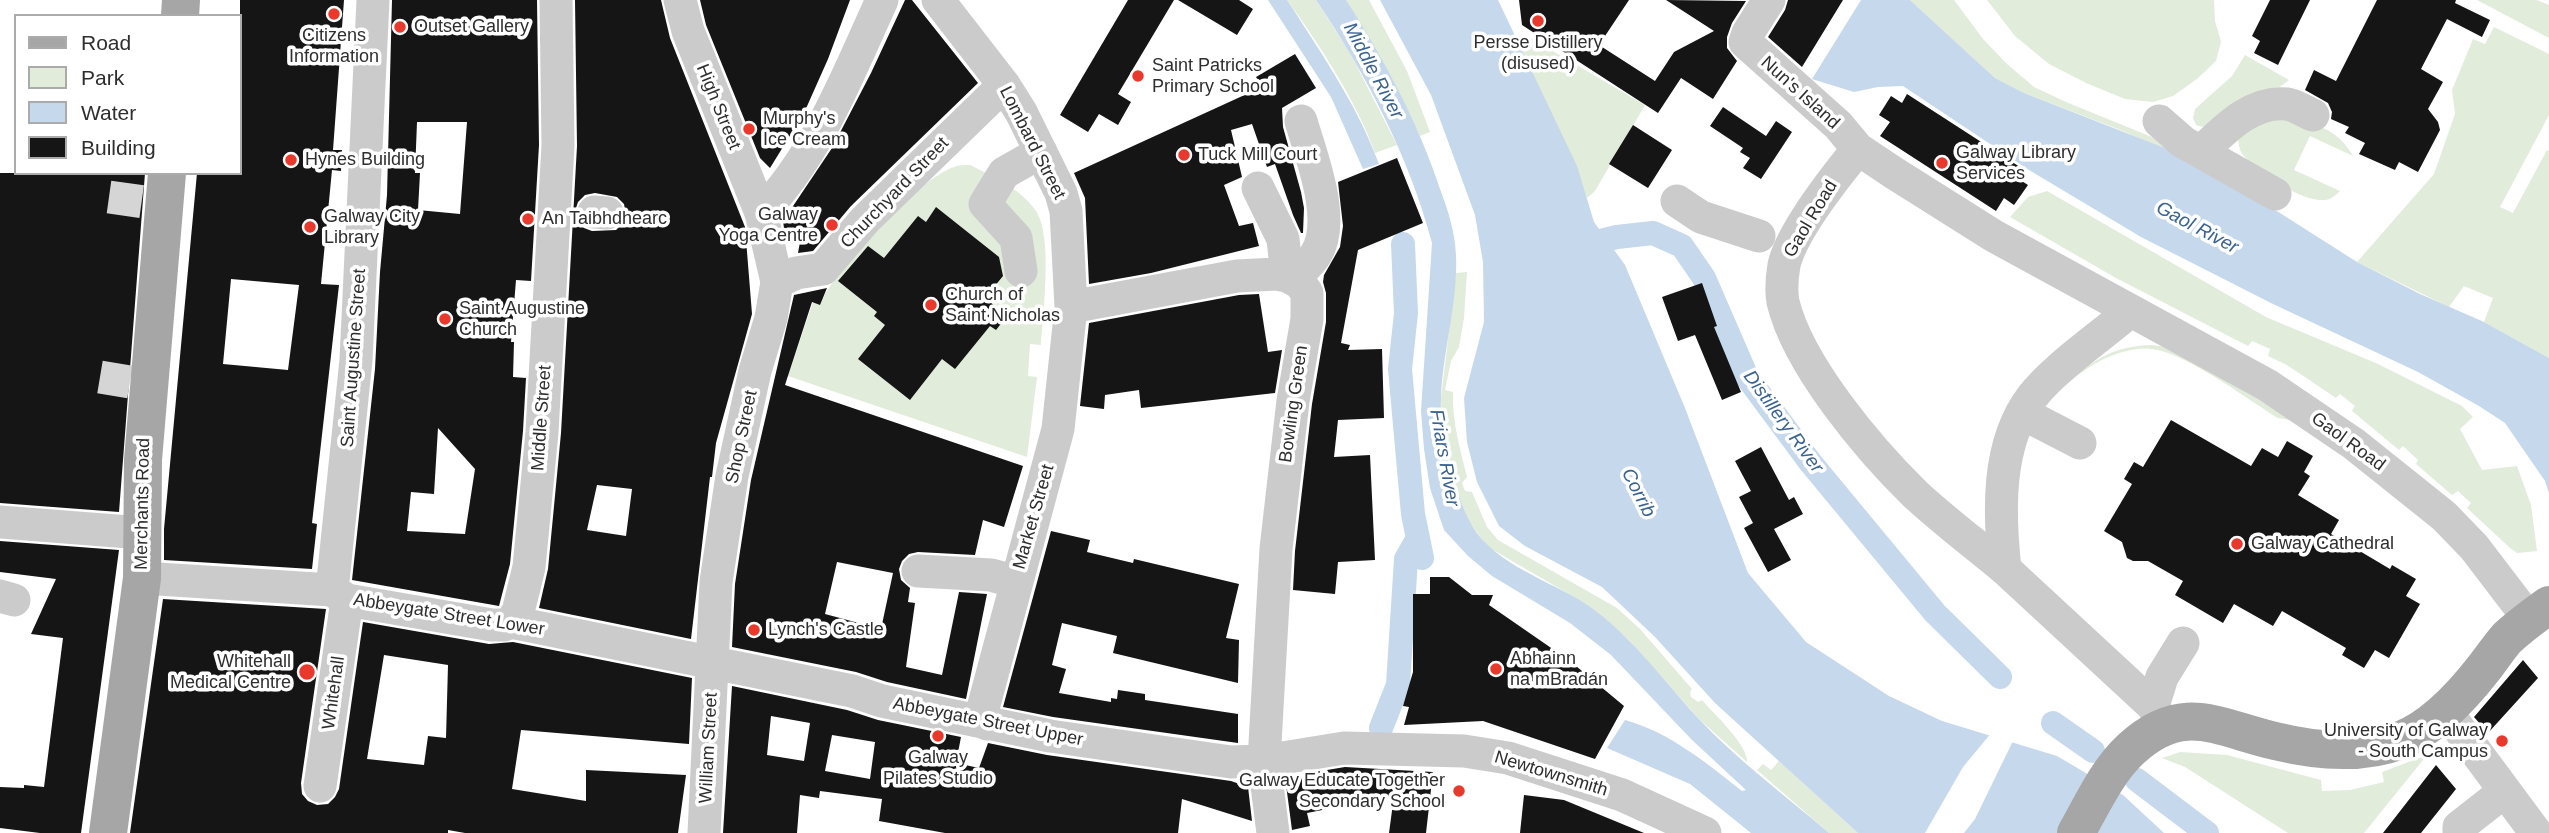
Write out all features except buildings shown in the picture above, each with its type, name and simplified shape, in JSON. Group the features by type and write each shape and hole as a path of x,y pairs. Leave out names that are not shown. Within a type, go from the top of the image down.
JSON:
{"main road":[{"name":"Merchants Road","path":"108,833 142,578 143,460 139,383 159,193"},
{"path":"2076,833 2105,783 2158,716 2187,722 2209,722 2273,741 2316,750 2351,750 2381,746 2403,739 2445,710 2468,688 2507,639 2539,612"}],"street":[{"name":"Saint Augustine Street","path":"340,595 356,359 373,0"},
{"name":"Middle Street","path":"511,622 518,612 529,567 542,432 545,366 582,212 558,145 556,0"},
{"name":"High Street","path":"680,0 688,31 761,213"},
{"path":"761,213 783,190 830,112 882,0"},
{"name":"Lombard Street","path":"938,0 1004,85 1061,193 1066,211 1071,306"},
{"name":"Nun's Island","path":"1769,0 1745,42 1838,125 1858,149"},
{"name":"Churchyard Street","path":"776,282 796,273 823,269 865,220 1004,85"},
{"path":"2202,152 2232,124 2263,106 2288,104 2313,115"},
{"path":"1291,277 1316,254 1323,234 1322,191 1301,121"},
{"path":"2159,121 2183,142 2275,194"},
{"name":"Gaol Road","path":"2158,716 2005,569 1915,494 1873,448 1807,359 1783,301 1784,264 1791,246 1858,149 1994,236 2267,385 2354,444 2452,523 2539,612"},
{"path":"1021,271 1016,238 985,204 1004,173 1041,152"},
{"path":"1258,188 1283,239 1291,277"},
{"path":"1678,201 1701,217 1759,236"},
{"name":"Shop Street","path":"714,663 716,582 732,476 755,371 771,318 776,282 761,213"},
{"path":"1071,306 1237,276 1276,274 1291,277"},
{"name":"Bowling Green","path":"1273,833 1264,761 1276,550 1293,401 1308,305 1307,293 1300,283 1291,277"},
{"name":"Market Street","path":"987,724 982,712 1058,429 1071,306"},
{"path":"2005,569 2001,521 2005,469 2012,435 2022,413 2032,397 2055,374 2129,312"},
{"path":"2022,413 2080,443"},
{"path":"31,525 142,533"},
{"path":"918,570 990,575 1016,582"},
{"name":"Abbeygate Street Lower","path":"142,578 340,595 492,625 511,622 714,663"},
{"name":"Whitehall","path":"320,786 340,595"},
{"path":"2158,716 2162,677 2183,643"},
{"name":"Abbeygate Street Upper","path":"714,663 1050,736 1231,762 1264,761"},
{"name":"William Street","path":"704,833 714,663"},
{"path":"2445,710 2536,833"},
{"name":"Newtownsmith","path":"1264,761 1345,748 1464,751 1508,758 1622,795 1705,833"},
{"path":"2459,833 2459,827 2505,791"}],"green space":[{"path":"1287,0 1316,0 1350,53 1397,145 1375,153 1336,74"},
{"path":"1346,0 1369,0 1407,71 1430,132 1420,136 1393,80"},
{"path":"1910,0 1954,0 1983,39 2034,87 2191,153 2280,205 2277,210 2217,173 2123,131 2024,93 1995,78"},
{"path":"1987,0 2214,0 2215,21 2221,42 2216,61 2173,96 2153,102 2125,99 2049,64 2015,36"},
{"path":"2477,0 2537,0 2549,5 2549,38"},
{"path":"2494,27 2549,54 2549,115 2500,207 2513,213 2547,150 2549,151 2549,358 2484,322 2493,298 2464,286 2449,307 2357,262 2434,174 2455,114 2452,90 2473,39 2485,44"},
{"path":"1516,37 1532,39 1645,105 1595,191 1587,198"},
{"path":"2245,55 2289,80 2269,95 2203,127 2196,125 2193,118 2195,109 2232,76"},
{"path":"2254,118 2297,121 2334,134 2353,156 2310,136 2294,170 2340,191 2326,200 2301,195 2278,183 2249,162 2239,147 2238,139"},
{"path":"960,165 970,165 1006,184 1030,203 1041,223 1044,238 1046,275 1041,345 1030,344 1028,376 1037,377 1027,457 788,376 813,302 820,305 842,270 899,206 938,175"},
{"path":"2047,191 2266,317 2378,364 2462,406 2473,417 2460,429 2482,470 2517,466 2531,505 2537,551 2517,553 2510,548 2467,508 2471,503 2458,491 2452,495 2416,464 2418,460 2403,446 2399,450 2352,411 2355,406 2340,394 2336,398 2287,365 2268,356 2270,349 2252,341 2248,346 2116,278 2010,217 2028,197"},
{"path":"1467,272 1459,347 1451,361 1445,390 1453,392 1455,424 1467,477 1462,483 1465,491 1472,492 1487,527 1498,540 1617,608 1640,629 1692,689 1691,697 1698,702 1702,700 1737,739 1747,762 1700,720 1628,639 1581,601 1488,547 1469,522 1457,491 1442,424 1441,398 1456,273"},
{"path":"2151,345 2169,348 2206,362 2290,420 2278,418 2216,377 2181,358 2151,349 2133,350 2104,359 2071,381 2040,408 2077,374 2103,357 2133,347"},
{"path":"2180,752 2227,755 2321,780 2322,791 2350,790 2384,782 2382,772 2427,755 2364,833 2288,833 2185,767 2162,758"},
{"path":"1779,761 1858,833 1829,833 1757,770 1763,764 1771,770"}],"water":[{"path":"1268,0 1287,0 1351,103 1379,164 1363,169 1331,97"},
{"name":"Middle River","path":"1316,0 1346,0 1360,22 1411,115 1448,213 1453,230 1456,273 1442,379 1442,426 1458,493 1469,520 1478,534 1502,557 1578,599 1612,624 1713,733 1829,833 1751,833 1690,784 1607,748 1625,720 1657,732 1702,760 1742,791 1746,790 1692,740 1611,655 1570,623 1492,576 1468,556 1444,530 1430,488 1421,411 1432,243 1411,179 1384,117 1369,86"},
{"name":"Corrib","path":"1380,0 1498,0 1577,166 1594,222 1625,265 1685,408 1748,573 1806,642 1889,696 1942,721 2057,756 2123,795 2164,833 1858,833 1715,703 1655,637 1602,587 1525,546 1499,526 1477,482 1467,442 1464,398 1484,322 1483,262 1475,215 1431,95"},
{"name":"Gaol River","path":"1861,0 1910,0 1995,78 2024,93 2175,152 2217,173 2357,262 2484,322 2549,358 2549,493 2545,481 2505,423 2479,406 2418,372 2273,304 2141,237 2029,170 1903,86 1854,92 1812,79"}],"pier":[{"path":"1992,732 2016,740 2013,741 1975,819 1964,833 1925,833 1963,767"}],"waterway":[{"name":"Distillery River","path":"1576,247 1617,237 1653,233 1682,246 1704,278 1747,377 1810,462 1935,613 2000,677"},
{"name":"Friars River","path":"1403,244 1406,313 1400,369 1413,514 1422,558"},
{"path":"1381,728 1398,685 1406,559 1418,538"},
{"name":"Distillery River","path":"2053,723 2093,751"},
{"name":"Distillery River","path":"2137,780 2207,833"}],"tunnel":[{"path":"109,197 145,202"},
{"path":"100,377 130,382"}],"place":[{"name":"Citizens Information","path":"334,14"},
{"name":"Persse Distillery (disused)","path":"1538,21"},
{"name":"Outset Gallery","path":"400,27"},
{"name":"Saint Patricks Primary School","path":"1138,76"},
{"name":"Murphy's Ice Cream","path":"749,129"},
{"name":"Tuck Mill Court","path":"1184,155"},
{"name":"Hynes Building","path":"291,160"},
{"name":"Galway Library Services","path":"1942,163"},
{"name":"An Taibhdhearc","path":"528,219"},
{"name":"Galway Yoga Centre","path":"832,225"},
{"name":"Galway City Library","path":"310,227"},
{"name":"Church of Saint Nicholas","path":"931,305"},
{"name":"Saint Augustine Church","path":"445,319"},
{"name":"Galway Cathedral","path":"2237,544"},
{"name":"Lynch's Castle","path":"754,630"},
{"name":"Abhainn na mBradán","path":"1496,669"},
{"name":"Whitehall Medical Centre","path":"307,672"},
{"name":"Galway Pilates Studio","path":"938,736"},
{"name":"University of Galway - South Campus","path":"2502,741"},
{"name":"Galway Educate Together Secondary School","path":"1459,791"}]}
